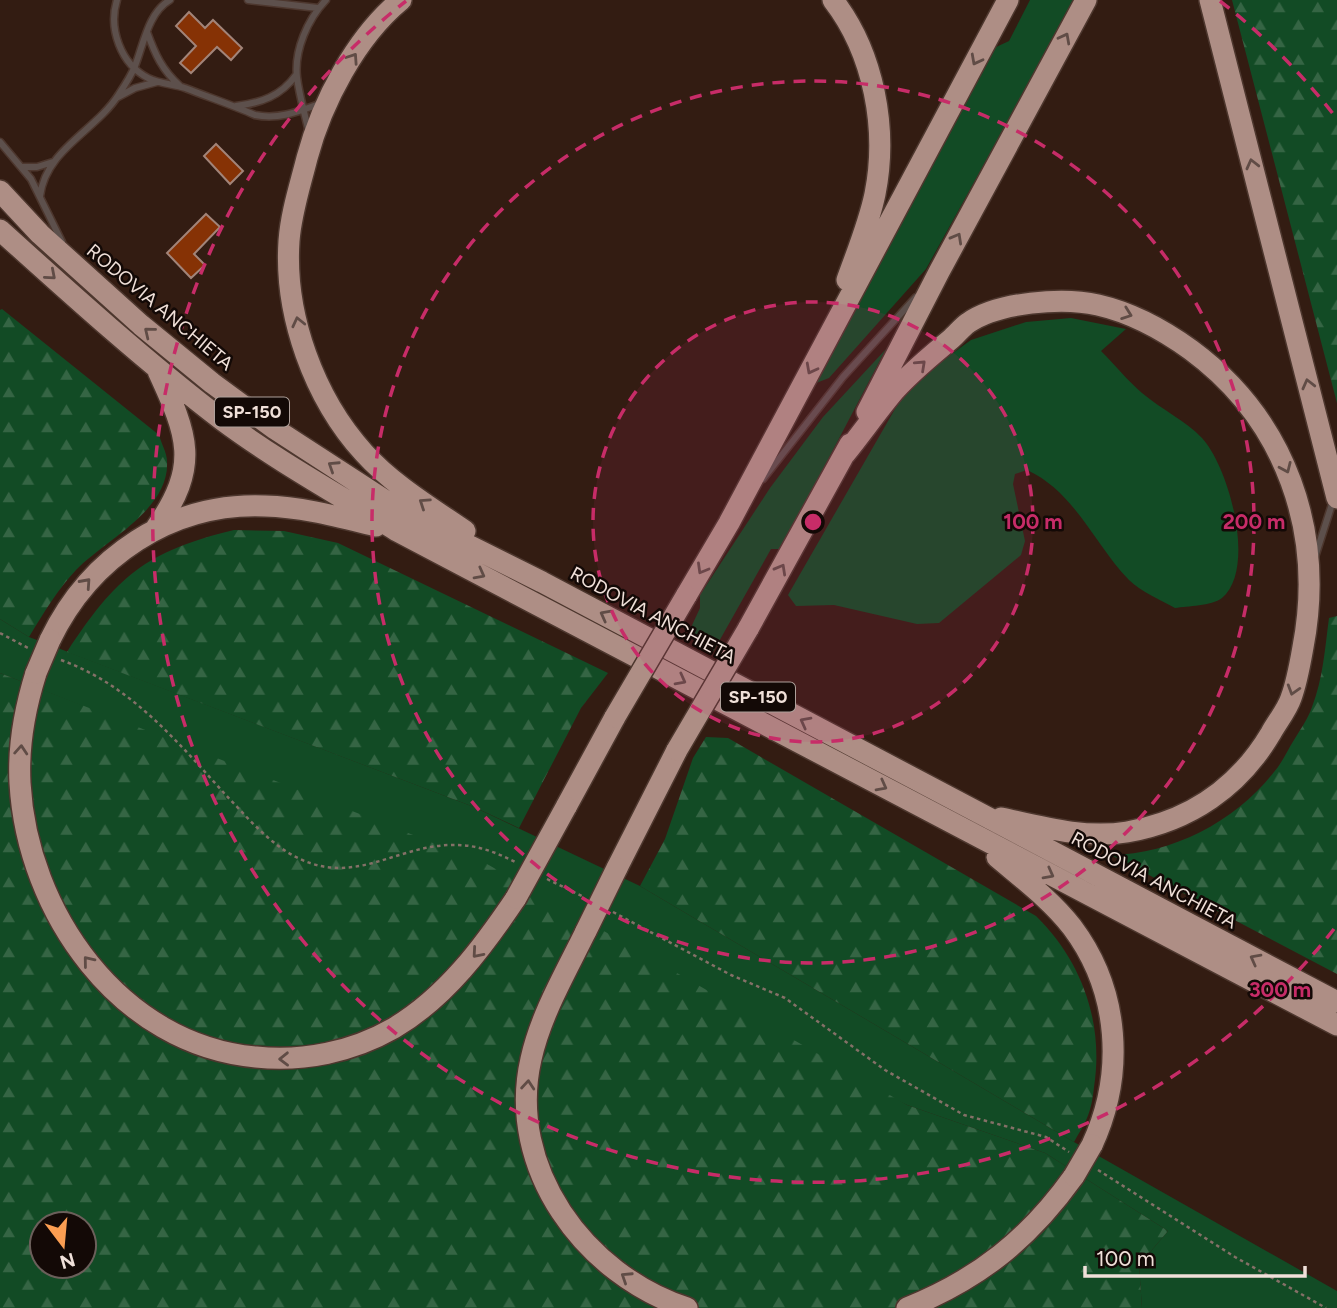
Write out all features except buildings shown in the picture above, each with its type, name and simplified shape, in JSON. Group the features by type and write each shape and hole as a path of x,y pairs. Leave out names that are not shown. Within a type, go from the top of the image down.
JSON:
{"highway":[{"path":"401,0 377,25 353,57 326,101 311,144 293,209 289,243 290,275 301,335 324,396 363,452 417,499 542,582"},
{"path":"825,344 875,196 881,160 876,105 866,62 855,34 833,0"},
{"path":"397,531 297,508 263,506 219,509 183,517 156,528 118,552 86,582 60,619 45,649 24,720 20,782 26,832 42,885 67,934 86,961 109,986 144,1016 184,1039 240,1056 293,1059 344,1050 395,1027 413,1014 462,971 487,942 516,898 615,717 729,523 1008,0"},
{"path":"687,1308 650,1292 610,1266 569,1225 552,1199 533,1152 526,1088 531,1060 547,1011 677,750 845,454 939,272 1086,0"},
{"path":"1210,0 1336,495"},
{"name":"RODOVIA ANCHIETA","path":"0,191 40,234 141,325 212,383 275,429 405,514 542,582 1337,1026"},
{"name":"RODOVIA ANCHIETA","path":"0,230 155,365 224,421 294,468 397,531 970,821 1337,1002"},
{"path":"845,454 896,389 968,322 1020,305 1050,300 1110,307 1158,327 1207,362 1242,396 1276,446 1290,476 1311,571 1309,618 1291,700 1256,758 1232,784 1199,807 1168,821 1126,832 1063,831 970,821"},
{"path":"155,365 177,412 186,452 183,476 176,495 156,528"},
{"path":"907,1308 967,1280 1038,1223 1084,1161 1110,1097 1114,1052 1112,1025 1098,972 1087,950 1059,912 970,821"}],"lane":[{"path":"117,0 115,29 125,57 134,69 157,82 180,86 255,116 268,118 326,101"},
{"path":"40,196 44,179 53,162 117,98 134,69 154,14 170,0"},
{"path":"248,0 318,8"},
{"path":"311,144 296,75 309,22 326,0"},
{"path":"147,32 157,59 180,86"},
{"path":"234,106 251,104 274,96 296,75"},
{"path":"117,98 135,88 157,82"},
{"path":"0,142 23,167 75,265"},
{"path":"23,167 37,167 53,162"},
{"path":"729,523 843,377 939,272"},
{"path":"1311,571 1336,495"}],"path":[{"path":"0,635 45,649 88,670 119,690 170,733 242,812 275,842 299,859 329,869 353,868 429,848 451,845 494,851 518,864"},
{"path":"542,876 591,901"},
{"path":"603,908 731,975 785,998 885,1070 964,1115 1046,1137 1235,1258 1325,1308"}],"green space":[{"path":"1030,0 1075,0 926,269 829,378 811,385 994,48 1009,41"},
{"path":"1232,0 1337,0 1337,403"},
{"path":"2,309 159,435 167,461 165,479 147,509 134,523 76,570 56,594 29,637 0,619"},
{"path":"1071,318 1126,329 1101,351 1142,393 1196,432 1212,452 1229,494 1238,542 1237,565 1232,584 1222,598 1206,604 1175,608 1139,588 1117,566 1058,491 1027,470 1015,474 1013,484 1025,541 1021,555 939,623 917,624 834,605 796,606 788,595 899,402 928,371 971,340 1026,322"},
{"path":"886,349 781,549 771,549 713,652 687,636 700,608 700,595 770,488 823,417"},
{"path":"234,530 284,531 338,543 608,673 581,708 519,828 474,807 67,652 101,604 136,571 178,547"},
{"path":"1337,616 1337,974 1111,855 1157,848 1202,832 1241,806 1259,790 1280,765 1310,711 1321,674 1329,618"},
{"path":"0,619 29,637 474,807 640,886 1074,1142 1337,1291 1337,1308 1142,1308 1139,1265 1168,1231 1045,1153 907,1105 145,731 0,673"},
{"path":"0,673 487,864 907,1105 1045,1153 1168,1231 1139,1265 1142,1308 0,1308"},
{"path":"706,737 728,738 1036,916 1066,953 1077,973 1086,994 1096,1040 1092,1103 1074,1142 640,886 665,839 693,758"}]}
